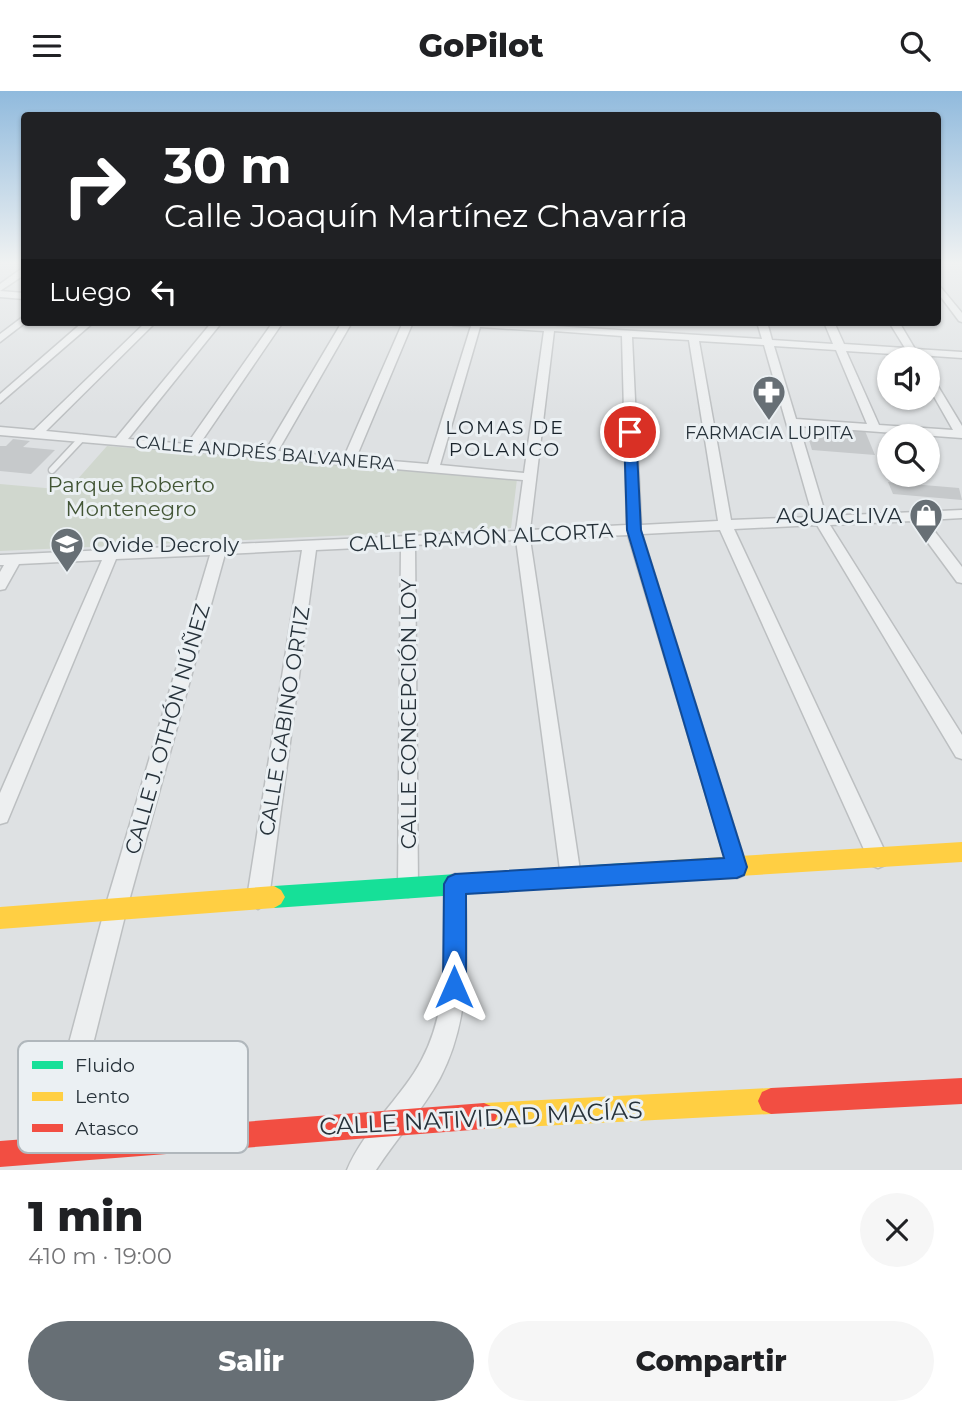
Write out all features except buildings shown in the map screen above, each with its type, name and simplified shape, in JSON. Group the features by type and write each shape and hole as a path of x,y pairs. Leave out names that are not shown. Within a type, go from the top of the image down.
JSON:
{"street":[{"path":"0,339 21,322"},
{"path":"0,400 84,326"},
{"path":"36,435 147,326"},
{"path":"119,442 214,326"},
{"path":"191,447 275,326"},
{"path":"271,453 345,326"},
{"path":"349,459 406,326"},
{"path":"433,467 475,326"},
{"path":"550,326 522,535 571,877"},
{"path":"559,326 627,334 877,351"},
{"path":"763,326 794,422 821,521 962,751"},
{"path":"831,326 875,428"},
{"path":"896,326 909,347"},
{"path":"627,334 634,530 737,867"},
{"path":"694,338 725,525 878,857"},
{"path":"940,355 962,355"},
{"path":"940,398 962,434"},
{"path":"794,422 962,434"},
{"name":"CALLE ANDRÉS BALVANERA","path":"0,431 349,459 529,477"},
{"name":"CALLE RAMÓN ALCORTA","path":"7,559 962,514"},
{"path":"915,516 962,578"},
{"name":"CALLE CONCEPCIÓN LOY","path":"408,540 408,887"},
{"name":"CALLE GABINO ORTIZ","path":"258,898 310,545"},
{"name":"CALLE J. OTHÓN NÚÑEZ","path":"74,1041 116,908 219,549"},
{"path":"0,815 111,555"},
{"path":"0,585 7,559"},
{"path":"0,918 408,887 962,852"},
{"path":"360,1170 397,1121 433,1066 448,1027 454,987 455,884"},
{"name":"CALLE NATIVIDAD MACÍAS","path":"248,1136 397,1121 962,1091"},
{"name":"CALLE NATIVIDAD MACÍAS","path":"0,1154 38,1156 69,1153"}],"lane":[{"path":"52,470 82,438"}],"green space":[{"name":"Parque Roberto Montenegro","path":"107,446 517,479 511,528 0,551 0,484 68,490"}],"traffic: fast":[{"path":"274,897 626,873"}],"traffic: slow":[{"path":"626,873 962,852"},
{"path":"0,918 274,897"},
{"path":"484,1116 771,1101"}],"traffic: jam":[{"path":"771,1101 962,1091"},
{"path":"248,1135 484,1116"},
{"path":"0,1154 18,1153"}],"place":[{"name":"FARMACIA LUPITA","path":"769,422"},
{"name":"AQUACLIVA","path":"926,545"},
{"name":"Ovide Decroly","path":"67,574"}],"district":[{"name":"LOMAS DE POLANCO","path":"505,438"}],"route":[{"path":"454,987 455,884 737,867 634,530 630,432"}]}
